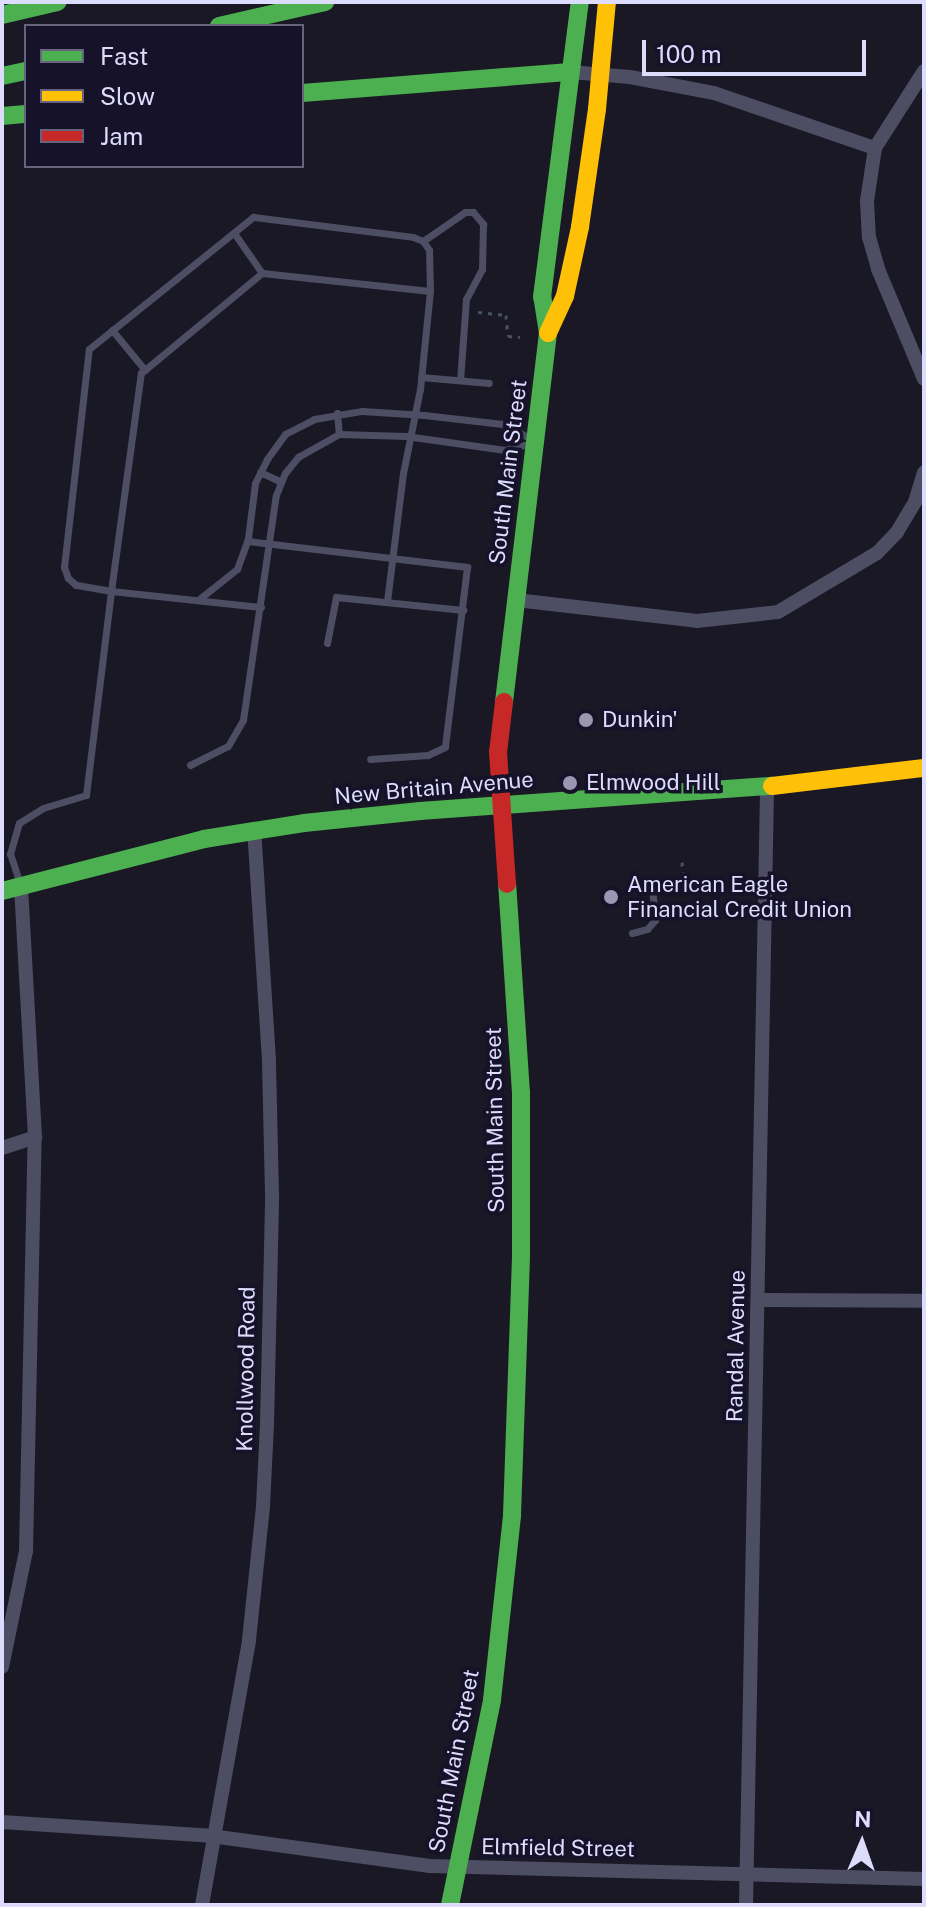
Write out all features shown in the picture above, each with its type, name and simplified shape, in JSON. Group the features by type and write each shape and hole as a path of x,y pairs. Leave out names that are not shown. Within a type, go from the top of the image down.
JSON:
{"main road":[{"path":"2,15 58,2"},
{"path":"228,24 325,2"},
{"name":"South Main Street","path":"450,1905 495,1675 513,1500 521,1256 521,1093 499,806 498,752 548,333 542,303 580,2"},
{"name":"South Main Street","path":"548,333 565,296 580,227 592,151 607,2"},
{"path":"2,76 24,71"},
{"path":"304,93 570,72"},
{"path":"2,116 24,114"},
{"path":"560,147 592,151"},
{"path":"551,223 580,227"},
{"name":"New Britain Avenue","path":"2,891 76,869 254,830 420,811 767,788 924,768"}],"street":[{"path":"924,71 875,148 867,201 869,237 924,379"},
{"path":"570,72 601,73 714,93 875,148"},
{"path":"516,600 697,621 778,612 877,553 897,532 915,502 924,472"},
{"name":"Randal Avenue","path":"746,1905 760,1300 767,788"},
{"name":"Knollwood Road","path":"202,1905 211,1836 249,1640 263,1506 267,1424 272,1195 269,1060 254,830"},
{"path":"2,1667 26,1551 35,1137 21,886"},
{"path":"2,1148 35,1137"},
{"path":"760,1300 924,1301"},
{"name":"Elmfield Street","path":"2,1822 211,1836 458,1868 924,1879"}],"lane":[{"path":"261,607 111,591 76,585 68,578 64,567 89,349 253,217 423,241 465,212 473,212 483,224 482,269 466,299 460,380"},
{"path":"234,233 262,273"},
{"path":"387,602 421,377 430,291 429,250 423,241"},
{"path":"21,886 10,854 13,832 19,823 43,808 86,795 141,373 262,273 430,291"},
{"path":"112,330 145,370"},
{"path":"421,377 489,383"},
{"path":"198,600 237,569 247,541 255,483 260,472 285,434 314,419 337,413 415,415 502,424 537,441"},
{"path":"337,413 339,434"},
{"path":"190,765 228,746 243,720 281,482 298,457 339,434 411,437 505,450 537,441"},
{"path":"260,472 281,482"},
{"path":"247,541 467,567 445,747 428,755 370,759"},
{"path":"327,643 336,597 463,610"},
{"path":"632,933 647,929 655,920 652,882"}],"path":[{"path":"478,312 506,315 508,336 520,337"},
{"path":"682,862 683,874"}],"traffic: fast":[{"path":"2,15 58,2"},
{"path":"228,24 325,2"},
{"path":"504,702 548,333 542,297 580,2"},
{"path":"2,76 24,71"},
{"path":"304,93 570,72"},
{"path":"2,116 24,114"},
{"path":"2,891 204,839 304,823 420,811 772,786"},
{"path":"450,1905 492,1700 512,1515 521,1256 521,1093 507,884"}],"traffic: slow":[{"path":"548,333 565,296 580,227 597,109 607,2"},
{"path":"772,786 924,768"}],"traffic: jam":[{"path":"504,702 498,752 507,884"}],"place":[{"name":"Dunkin'","path":"586,720"},
{"name":"Elmwood Hill","path":"570,783"},
{"name":"American Eagle Financial Credit Union","path":"611,897"}]}
